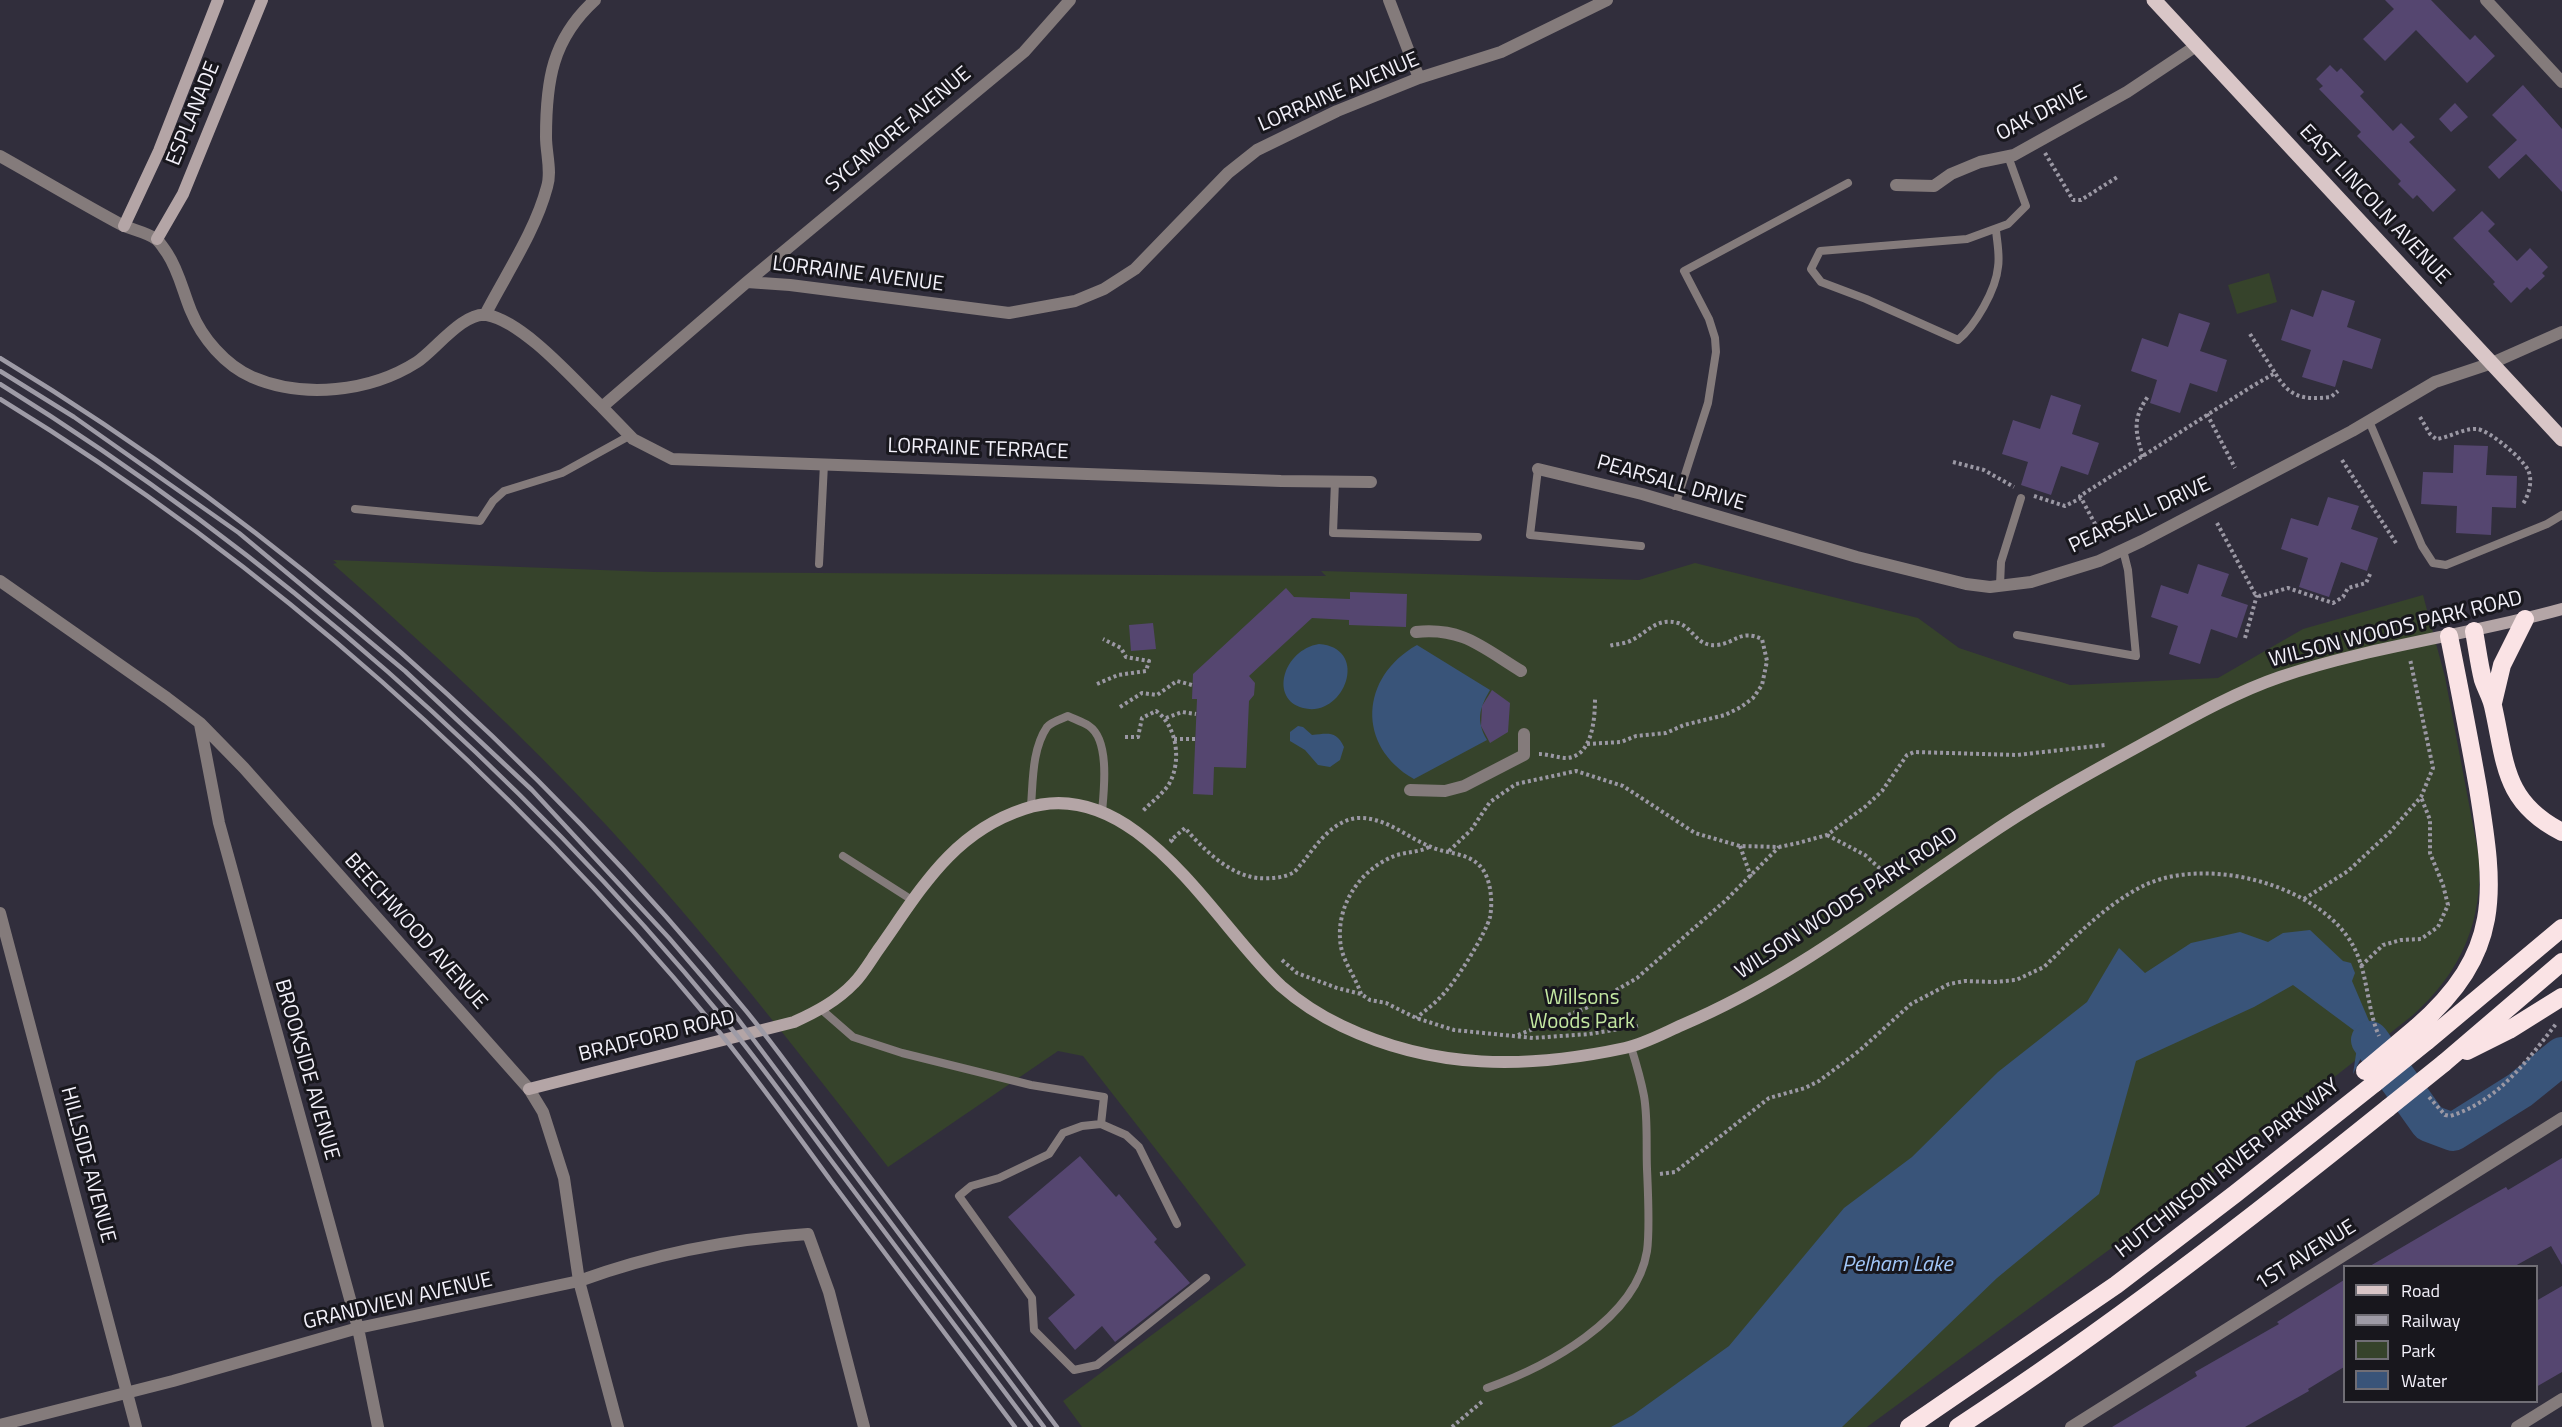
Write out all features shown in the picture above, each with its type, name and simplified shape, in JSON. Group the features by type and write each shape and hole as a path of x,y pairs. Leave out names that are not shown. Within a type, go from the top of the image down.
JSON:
{"highway":[{"path":"2493,703 2502,665 2524,619"},
{"path":"2474,631 2483,681 2493,703 2502,757 2513,789 2529,810 2562,832"},
{"path":"2422,1035 2471,963 2485,925 2491,891 2488,850 2449,636"},
{"name":"HUTCHINSON RIVER PARKWAY","path":"1909,1427 2116,1285 2315,1131 2370,1077 2562,928"},
{"path":"1958,1427 2045,1369 2163,1284 2444,1063 2562,962"},
{"path":"2444,1063 2509,1030 2562,997"}],"main road":[{"name":"EAST LINCOLN AVENUE","path":"2154,0 2562,439"}],"street":[{"name":"ESPLANADE","path":"124,226 159,151 218,0"},
{"name":"ESPLANADE","path":"157,239 183,194 262,0"},
{"path":"484,315 540,209 548,184 547,125 551,69 558,47 583,11 595,0"},
{"name":"SYCAMORE AVENUE","path":"747,282 1024,52 1070,0"},
{"path":"1389,0 1419,78"},
{"name":"LORRAINE AVENUE","path":"602,407 747,282 790,285 1009,313 1075,301 1104,289 1136,269 1228,174 1257,150 1337,111 1419,78 1501,52 1607,0"},
{"path":"2486,0 2562,82"},
{"name":"OAK DRIVE","path":"1896,185 1934,186 1951,174 1980,162 2014,155 2127,92 2196,46"},
{"path":"0,156 124,226 157,239 175,265 192,313 204,335 223,357 251,376 300,390 347,388 387,378 418,361 470,318 484,315 508,322 554,360 602,407"},
{"name":"PEARSALL DRIVE","path":"1538,469 1588,480 1675,506 1966,584 2000,585 2031,582 2067,572 2123,550 2369,421 2435,382 2492,363 2562,332"},
{"name":"LORRAINE TERRACE","path":"602,407 629,436 672,459 1371,482"},
{"name":"BEECHWOOD AVENUE","path":"0,582 200,723 244,768 529,1089 543,1112 564,1178 579,1281 618,1427"},
{"name":"WILSON WOODS PARK ROAD","path":"794,1022 822,1010 855,983 936,868 958,846 984,828 1031,806 1066,805 1102,812 1120,820 1157,849 1282,987 1339,1024 1401,1049 1468,1062 1543,1062 1631,1047 1731,1003 1805,961 1985,837 2120,757 2259,684 2296,672 2408,644 2474,631 2562,609"},
{"path":"1416,632 1436,630 1467,637 1521,671"},
{"name":"BROOKSIDE AVENUE","path":"200,723 228,857 358,1328 378,1427"},
{"path":"1410,790 1445,791 1464,786 1524,755 1524,734"},
{"name":"HILLSIDE AVENUE","path":"0,913 136,1427"},
{"name":"BRADFORD ROAD","path":"529,1089 794,1022"},
{"name":"1ST AVENUE","path":"2071,1427 2562,1118"},
{"name":"GRANDVIEW AVENUE","path":"0,1425 173,1381 358,1328 579,1281 605,1271 700,1246 771,1236 808,1234 829,1292 864,1427"},
{"path":"2517,1427 2562,1399"}],"lane":[{"path":"1996,230 1998,269 1985,305 1970,331 1958,340 1866,299 1821,282 1811,269 1821,250 1967,239 2008,224 2026,206 2008,156"},
{"path":"1675,506 1708,403 1716,352 1715,338 1709,319 1684,271 1848,183"},
{"path":"2369,421 2422,546 2433,563 2446,565 2547,524 2562,515"},
{"path":"355,509 480,521 493,501 504,491 562,473 629,436"},
{"path":"819,564 824,464"},
{"path":"1538,469 1530,536 1641,546"},
{"path":"1335,481 1333,533 1478,537"},
{"path":"2000,585 2001,562 2020,498"},
{"path":"2017,634 2136,657 2128,570 2123,550"},
{"path":"1031,806 1033,773 1038,746 1048,726 1068,716 1091,727 1101,747 1105,780 1102,812"},
{"path":"843,855 912,900"},
{"path":"822,1010 853,1037 902,1053 1031,1085 1104,1097 1101,1124"},
{"path":"1487,1388 1516,1378 1562,1354 1617,1308 1639,1278 1647,1251 1647,1174 1644,1098 1631,1047"},
{"path":"1177,1224 1139,1147 1126,1135 1101,1124 1082,1126 1063,1133 1049,1154 999,1178 971,1186 959,1196 1032,1298 1034,1330 1074,1370 1097,1365 1206,1278"}],"path":[{"path":"2038,142 2073,200 2081,200 2119,176"},
{"path":"2250,334 2287,390 2306,398 2331,397 2338,391"},
{"path":"2101,535 2080,496 2275,373"},
{"path":"2143,457 2135,425 2140,409 2149,395"},
{"path":"2207,414 2235,468"},
{"path":"2420,417 2430,434 2436,439 2475,428 2496,438 2527,469 2530,481 2529,491 2522,505"},
{"path":"2342,460 2396,543"},
{"path":"2217,524 2255,594 2258,595"},
{"path":"2258,595 2288,588 2333,603 2343,597 2348,588 2366,583 2371,572"},
{"path":"2245,638 2258,595"},
{"path":"1587,744 1621,742 1636,736 1666,733 1684,725 1725,715 1753,698 1762,685 1767,661 1762,639 1741,635 1717,645 1705,643 1696,639 1680,623 1666,621 1652,624 1629,642 1609,646"},
{"path":"1097,684 1118,675 1146,671 1149,661 1126,657 1121,648 1103,639"},
{"path":"2304,899 2348,871 2390,832 2421,797 2433,768 2424,718 2413,681 2408,644"},
{"path":"1120,707 1142,693 1157,694 1177,681 1192,685"},
{"path":"1542,754 1567,758 1575,755 1587,744 1595,718 1595,698"},
{"path":"1125,737 1138,737 1142,718 1156,711 1166,718 1174,739 1176,754 1170,783 1142,812"},
{"path":"1166,718 1182,712 1196,714"},
{"path":"1174,739 1196,740"},
{"path":"1449,851 1471,830 1490,802 1516,784 1576,771 1623,786 1695,834 1740,846 1779,847 1827,835 1882,791 1907,755 1914,752 2017,755 2104,745 2112,748 2120,757"},
{"path":"1647,1174 1675,1172 1769,1098 1805,1088 1820,1081 1859,1051 1911,1004 1949,984 1965,981 2016,980 2044,967 2103,911 2140,887 2178,876 2230,876 2285,888 2336,923 2348,937 2361,966 2383,945 2401,940 2421,939 2438,927 2448,906 2443,885 2430,853 2430,820 2421,797"},
{"path":"1179,849 1171,840 1185,828 1206,853 1241,873 1257,878 1275,878 1294,872 1328,832 1346,820 1359,818 1380,822 1430,847 1449,851 1480,865 1486,876 1491,903 1490,918 1483,934 1448,989 1416,1018"},
{"path":"1827,835 1865,855 1906,892"},
{"path":"1740,846 1751,877"},
{"path":"1361,994 1341,949 1342,914 1349,896 1357,884 1376,866 1398,855 1430,847"},
{"path":"1517,1035 1586,1008 1637,978 1751,877 1779,847"},
{"path":"1278,957 1298,974 1361,994 1370,1000 1386,1003 1416,1018 1454,1030 1533,1038 1560,1037 1639,1026"},
{"path":"1452,1427 1483,1403 1487,1388"}],"green space":[{"path":"2269,273 2277,302 2237,314 2228,285"},
{"name":"Willsons Woods Park","path":"333,560 655,572 1326,576 1321,571 1639,580 1695,563 1918,618 1959,648 2070,685 2218,678 2303,629 2423,595 2445,677 2479,857 2477,903 2466,944 2456,963 2430,999 2413,1015 2195,1187 1867,1427 1082,1427 1063,1401 1246,1265 1083,1056 1058,1051 888,1167 716,951 608,827 508,725 333,564 337,563"}],"water":[{"path":"1319,644 1335,648 1344,657 1348,669 1346,682 1340,694 1330,703 1318,709 1303,708 1292,703 1286,695 1285,675 1297,655"},
{"path":"1417,645 1490,690 1480,715 1481,727 1487,740 1414,779 1395,765 1382,749 1374,731 1372,712 1376,693 1384,675 1398,659"},
{"path":"1298,726 1303,727 1312,735 1331,734 1338,738 1344,747 1340,760 1330,767 1318,765 1305,750 1290,741 1290,732"},
{"name":"Pelham Lake","path":"2310,930 2343,961 2351,963 2355,973 2352,981 2375,1035 2370,1040 2353,1074 2359,1034 2293,985 2254,1007 2136,1061 2099,1194 1997,1278 1842,1427 1611,1427 1633,1415 1729,1346 1844,1208 1912,1157 1998,1072 2087,1002 2119,948 2145,973 2191,943 2240,932 2268,942 2283,933"}],"building":[{"path":"2385,0 2431,0 2470,40 2475,35 2495,56 2467,83 2416,30 2385,61 2363,39 2394,9"},
{"path":"2330,65 2337,72 2341,68 2364,92 2360,96 2393,131 2401,123 2415,137 2409,142 2456,190 2433,212 2417,195 2413,199 2398,184 2401,181 2357,136 2361,132 2319,89 2323,86 2316,79"},
{"path":"2523,85 2562,129 2562,192 2526,154 2499,179 2488,167 2517,140 2492,115"},
{"path":"2455,103 2468,117 2451,132 2439,119"},
{"path":"2482,211 2495,224 2488,231 2517,261 2530,248 2548,267 2542,273 2545,276 2530,290 2527,287 2511,303 2493,284 2495,282 2453,238"},
{"path":"2322,290 2355,301 2347,327 2381,339 2372,369 2343,360 2335,387 2302,377 2311,350 2281,340 2291,309 2313,317"},
{"path":"2179,313 2210,323 2200,351 2227,360 2217,392 2190,383 2180,413 2150,403 2157,380 2131,371 2142,338 2168,347"},
{"path":"2051,395 2081,405 2072,434 2099,443 2088,475 2061,466 2051,495 2021,485 2028,462 2002,454 2013,420 2040,429"},
{"path":"2454,445 2488,446 2486,475 2517,476 2516,508 2492,507 2491,535 2456,533 2457,506 2421,504 2423,472 2453,473"},
{"path":"2328,497 2359,506 2351,529 2378,538 2367,571 2341,562 2329,597 2299,587 2308,558 2281,549 2291,518 2318,526"},
{"path":"2198,564 2229,574 2221,596 2248,605 2237,638 2211,629 2200,664 2169,654 2178,626 2151,617 2161,585 2188,594"},
{"path":"1286,588 1294,597 1350,599 1350,592 1407,594 1406,627 1349,625 1349,620 1312,618 1249,676 1255,683 1254,695 1249,701 1246,768 1214,767 1213,795 1193,794 1197,699 1192,699 1193,674"},
{"path":"1153,623 1156,649 1131,651 1129,625"},
{"path":"1492,690 1510,703 1508,732 1490,743 1481,726 1482,706"},
{"path":"1080,1156 1116,1197 1119,1194 1157,1239 1154,1242 1190,1283 1115,1342 1102,1326 1075,1350 1048,1318 1075,1295 1008,1217"},
{"path":"2562,1158 2562,1265 2551,1246 2517,1265 2372,1265 2506,1187 2508,1190"},
{"path":"2343,1281 2343,1368 2308,1389 2309,1391 2245,1427 2112,1427 2197,1376 2195,1372 2279,1324 2277,1322"},
{"path":"2562,1286 2562,1372 2538,1386 2538,1300"}],"waterway":[{"path":"2370,1040 2429,1123 2453,1132 2520,1090 2562,1056"}],"railway":[{"path":"0,358 105,425 207,496 306,572 401,653 493,737 582,825 666,917 762,1031 1057,1427"},
{"path":"0,371 74,417 239,533 405,671 532,790 669,938 735,1015 1044,1427"},
{"path":"0,384 101,450 200,520 295,594 387,671 476,753 562,838 644,926 737,1035 1031,1427"},
{"path":"0,399 100,463 197,532 291,605 382,681 554,846 634,933 728,1042 1015,1427"}]}
